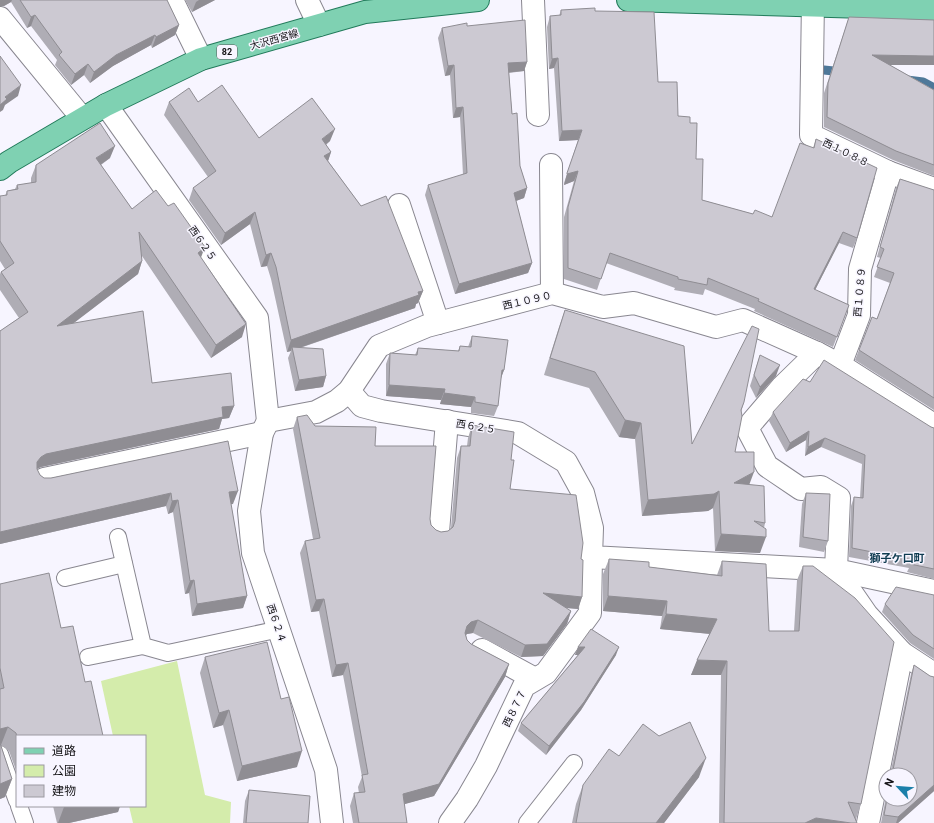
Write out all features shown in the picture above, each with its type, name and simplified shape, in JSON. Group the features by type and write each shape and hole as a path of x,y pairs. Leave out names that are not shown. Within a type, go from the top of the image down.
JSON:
{"main road":[{"name":"大沢西宮線","path":"0,169 82,118 201,59 365,12 408,4 478,0"},
{"path":"628,0 812,2 934,9"}],"street":[{"path":"172,0 201,59"},
{"path":"307,0 319,26"},
{"path":"534,0 538,115"},
{"name":"西１０８８","path":"812,2 812,135 888,172 934,189"},
{"path":"0,18 82,118"},
{"name":"西６２５","path":"106,105 257,318 265,427"},
{"path":"551,165 552,293"},
{"name":"西１０８９","path":"840,365 858,315 860,269 888,172"},
{"path":"399,205 438,323"},
{"name":"西１０９０","path":"349,392 379,346 438,323 552,293 603,307 634,303 716,327 743,320 817,353 840,365 934,425"},
{"path":"817,353 782,387 747,428 767,466 801,489 821,487 839,498 836,570 867,615 902,653 934,674"},
{"path":"44,479 265,427 316,412 349,392"},
{"name":"西６２５","path":"349,392 362,406 518,433 566,462 583,492 592,528 591,557"},
{"path":"438,532 447,421"},
{"name":"西６２４","path":"265,427 249,511 253,553 280,629 326,770 332,823"},
{"path":"591,557 836,570 934,591"},
{"name":"西８７７","path":"450,823 467,799 486,766 524,686 546,672 590,614 591,557"},
{"path":"473,645 535,679"},
{"path":"868,823 902,653"}],"lane":[{"path":"118,537 143,646"},
{"path":"65,578 124,564"},
{"path":"88,657 143,646 168,653 280,629"},
{"path":"0,754 16,798"},
{"path":"527,823 574,763"},
{"path":"19,807 25,823"}],"green space":[{"path":"177,661 205,795 231,802 230,823 133,823 129,807 146,807 146,735 113,735 101,681"}],"building":[{"path":"20,0 167,0 179,25 156,37 155,35 116,55 94,72 88,64 75,74 59,55 62,52 35,15 31,17"},
{"path":"595,8 595,11 654,12 658,82 677,82 678,116 690,117 690,123 697,123 696,159 703,159 702,200 753,214 755,210 772,217 800,143 814,148 816,139 877,168 857,238 843,232 814,289 849,305 837,337 758,301 759,299 708,278 707,285 678,279 678,277 610,253 601,279 568,268 568,207 578,171 567,173 582,130 562,131 558,58 552,59 550,16 561,15 561,10"},
{"path":"849,17 934,20 934,56 872,55 934,90 934,165 896,151 827,117 828,83"},
{"path":"525,20 527,62 508,63 512,114 517,113 520,166 527,188 514,193 532,263 459,284 428,185 467,173 463,107 456,108 454,65 448,66 442,28 467,23 467,26"},
{"path":"0,56 21,85 5,97 7,99 0,105"},
{"path":"222,85 259,138 312,98 335,129 322,139 331,152 324,156 361,206 386,196 423,291 418,292 419,295 291,340 276,267 271,253 266,255 255,212 225,233 193,188 216,171 169,102 189,88 198,102"},
{"path":"100,123 115,146 96,158 132,209 156,190 168,206 174,203 205,247 198,253 246,324 216,345 139,232 142,261 57,326 143,311 152,383 231,373 234,406 222,407 223,417 46,454 37,462 37,469 40,475 44,478 51,478 228,441 238,491 229,492 247,596 197,604 194,580 190,581 178,500 172,501 171,493 0,532 0,331 28,312 1,272 14,263 0,241 0,196 7,195 7,191 18,189 17,185 36,182 36,165"},
{"path":"900,179 934,190 934,398 859,350 872,317 877,319 894,273 877,267 884,249 880,247"},
{"path":"565,310 684,346 692,444 752,326 759,329 741,410 742,416 735,452 754,452 754,472 734,483 764,486 765,523 754,521 766,529 766,537 721,534 719,491 714,494 648,500 641,423 625,420 595,372 550,358"},
{"path":"472,336 508,340 504,370 502,370 498,406 475,402 475,397 444,393 445,389 389,385 390,353 417,355 418,348 459,351 460,346 471,347"},
{"path":"292,347 323,349 326,376 299,380"},
{"path":"760,355 780,365 760,387 754,375"},
{"path":"824,360 934,428 934,569 910,564 913,560 852,548 854,497 863,498 865,455 825,438 808,447 809,431 790,443 773,412 803,379 810,382"},
{"path":"307,415 315,426 376,427 375,446 436,446 430,519 431,525 436,530 441,532 448,531 453,527 455,521 461,446 470,446 472,425 514,432 511,460 514,460 510,489 576,495 583,543 581,559 583,560 582,597 543,593 571,611 547,644 525,645 478,620 471,622 467,626 465,633 467,640 471,644 509,664 439,784 403,794 407,823 359,823 354,793 365,792 362,775 368,774 348,663 336,665 324,599 316,600 305,541 320,538 297,417"},
{"path":"806,493 830,494 828,541 803,537"},
{"path":"609,559 649,562 649,567 722,576 722,561 766,564 769,631 799,631 803,566 813,566 855,598 894,642 861,804 848,802 857,823 816,818 805,823 724,823 727,661 697,660 717,619 666,614 667,601 608,596"},
{"path":"49,573 61,628 73,626 85,682 91,681 103,735 16,735 8,727 0,729 0,689 4,688 0,668 0,584"},
{"path":"896,587 934,595 934,649 913,635 885,604"},
{"path":"591,629 619,647 584,702 549,746 521,723 585,647 578,647"},
{"path":"267,642 281,699 289,697 302,751 242,766 229,710 219,713 205,657"},
{"path":"914,665 930,676 934,677 934,785 918,799 918,767 894,767"},
{"path":"690,722 706,758 656,823 576,823 583,785 609,749 619,756 643,724 659,736"},
{"path":"0,743 12,779 0,784"},
{"path":"249,790 310,796 308,823 246,823"},
{"path":"886,807 909,807 898,817 884,815"}],"waterway":[{"path":"824,70 843,72"},
{"path":"907,80 923,82 934,88"}],"district":[{"name":"獅子ケ口町","path":"897,558"}]}
